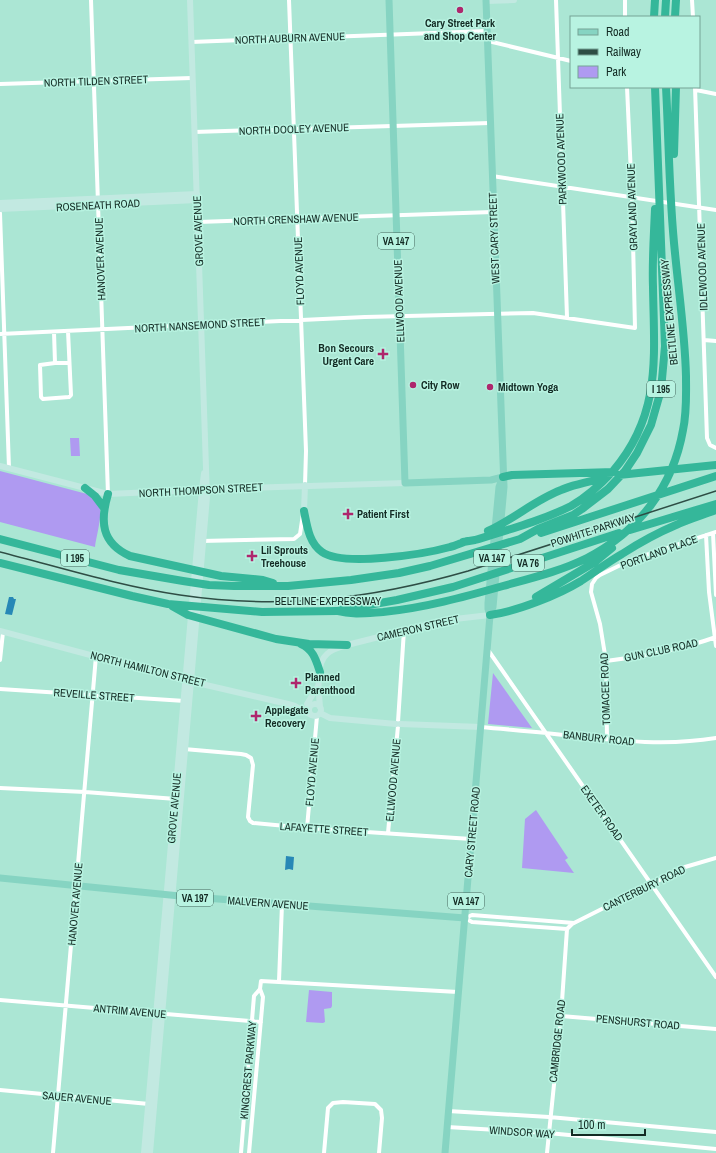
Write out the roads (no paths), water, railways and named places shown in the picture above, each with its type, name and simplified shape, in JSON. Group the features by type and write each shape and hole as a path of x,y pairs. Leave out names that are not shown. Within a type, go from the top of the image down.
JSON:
{"highway":[{"path":"652,0 652,16"},
{"path":"652,16 655,0"},
{"path":"665,16 666,0"},
{"path":"675,16 676,0"},
{"name":"I 195","path":"655,88 658,172"},
{"name":"I 195","path":"666,88 671,194"},
{"path":"671,194 676,88"},
{"path":"463,542 475,540 538,519 572,505 591,492 608,476 624,456 635,437 647,408 653,372 653,269 656,184 658,172"},
{"name":"BELTLINE EXPRESSWAY","path":"0,539 119,570 183,581 209,585 288,586 351,580 399,573 430,566 520,540 538,529 573,515 600,496 631,462 651,425 661,390 665,346 658,172"},
{"name":"BELTLINE EXPRESSWAY","path":"0,563 168,604 262,612 337,611 348,614 412,608 434,604 542,575 586,558 594,558 612,548 643,516 659,493 674,462 680,445 685,415 685,363 672,232 671,194"},
{"path":"304,511 313,542 322,552 328,555 336,557 397,557 450,547 463,542 510,521 552,494 570,486 597,479 633,473 716,465"},
{"path":"503,477 585,473 633,473"},
{"name":"POWHITE PARKWAY","path":"520,540 716,476"},
{"path":"85,488 96,496 104,508"},
{"path":"108,494 104,508 103,521 108,537 116,549 130,556 221,576 263,580 288,586"},
{"name":"POWHITE PARKWAY","path":"337,611 397,600 453,587 716,504"},
{"path":"490,610 503,613 565,590 621,554 657,534 716,510"},
{"path":"522,606 594,558"},
{"path":"168,604 188,615 276,639 296,642 347,645"},
{"path":"296,642 306,647 312,653 320,672"}],"main road":[{"name":"GROVE AVENUE","path":"144,1153 151,1104 205,490 206,463 190,0"},
{"name":"ELLWOOD AVENUE","path":"389,0 406,483"},
{"path":"486,1 514,0"},
{"name":"WEST CARY STREET","path":"486,1 503,477 490,610"},
{"name":"ROSENEATH ROAD","path":"0,203 197,197"},
{"name":"ROSENEATH ROAD","path":"0,209 98,201"},
{"name":"NORTH THOMPSON STREET","path":"0,466 108,494 406,483"},
{"path":"406,483 491,480 503,477"},
{"name":"FLOYD AVENUE","path":"304,511 305,486"},
{"name":"CAMERON STREET","path":"347,645 490,610"},
{"name":"CARY STREET ROAD","path":"445,1153 488,650 490,610"},
{"name":"NORTH HAMILTON STREET","path":"1,632 188,681 314,710 330,718 398,724 481,727"},
{"name":"FLOYD AVENUE","path":"314,710 322,661 325,655 347,645"},
{"name":"FLOYD AVENUE","path":"314,710 318,686"},
{"name":"NORTH HAMILTON STREET","path":"295,706 314,710"},
{"name":"MALVERN AVENUE","path":"0,878 169,895 465,918"},
{"name":"GROVE AVENUE","path":"150,1153 151,1104"}],"street":[{"name":"HANOVER AVENUE","path":"91,0 108,494"},
{"name":"FLOYD AVENUE","path":"289,0 306,451 305,486"},
{"name":"PARKWOOD AVENUE","path":"556,0 567,317"},
{"path":"625,0 625,16"},
{"path":"692,0 693,16"},
{"name":"NORTH AUBURN AVENUE","path":"191,42 487,31"},
{"path":"488,41 570,61"},
{"name":"NORTH TILDEN STREET","path":"0,84 192,78"},
{"name":"GRAYLAND AVENUE","path":"627,88 632,197 635,328"},
{"path":"695,88 716,94"},
{"name":"IDLEWOOD AVENUE","path":"695,88 707,438 708,443 714,447"},
{"name":"NORTH DOOLEY AVENUE","path":"194,132 490,122"},
{"path":"492,176 716,210"},
{"name":"NORTH CRENSHAW AVENUE","path":"198,222 493,212"},
{"path":"0,213 2,334 8,468"},
{"name":"NORTH NANSEMOND STREET","path":"2,334 301,320 533,313 635,328"},
{"path":"68,331 71,396 42,398 40,365 69,363"},
{"path":"54,332 54,363"},
{"path":"704,340 716,341"},
{"name":"FLOYD AVENUE","path":"200,541 294,538 300,534 301,518 304,511"},
{"path":"715,532 716,595"},
{"name":"PORTLAND PLACE","path":"591,592 592,584 596,578 631,560 715,532"},
{"path":"706,535 709,592 716,646"},
{"name":"TOMACEE ROAD","path":"591,592 600,624 606,661 607,739"},
{"name":"ELLWOOD AVENUE","path":"388,833 398,724 404,630"},
{"path":"0,660 1,632"},
{"name":"GUN CLUB ROAD","path":"606,661 671,651 715,638"},
{"name":"EXETER ROAD","path":"488,650 716,976"},
{"name":"HANOVER AVENUE","path":"53,1153 96,656"},
{"name":"REVEILLE STREET","path":"0,689 186,702"},
{"name":"FLOYD AVENUE","path":"307,828 314,710"},
{"name":"BANBURY ROAD","path":"481,727 636,742 669,743 701,741 716,738"},
{"name":"LAFAYETTE STREET","path":"182,749 242,754 251,758 253,765 248,817 250,821 256,823 471,840"},
{"path":"0,788 85,792 178,799"},
{"name":"CANTERBURY ROAD","path":"567,929 574,923 651,883 685,867 716,858"},
{"path":"282,904 279,981 458,992"},
{"path":"465,918 472,915 574,923"},
{"path":"465,918 472,922 567,929"},
{"name":"CAMBRIDGE ROAD","path":"547,1153 561,1016 567,929"},
{"name":"KINGCREST PARKWAY","path":"249,1153 263,997 260,989 261,980 279,981"},
{"name":"KINGCREST PARKWAY","path":"241,1153 254,996 260,989"},
{"name":"ANTRIM AVENUE","path":"0,1000 261,1022"},
{"name":"PENSHURST ROAD","path":"561,1016 716,1029"},
{"name":"SAUER AVENUE","path":"0,1090 151,1104"},
{"path":"324,1153 327,1112 331,1104 343,1102 375,1104 381,1110 382,1118 379,1153"},
{"name":"WINDSOR WAY","path":"448,1111 550,1117 716,1132"},
{"name":"WINDSOR WAY","path":"447,1127 548,1133 716,1149"}],"water":[{"path":"9,597 16,599 12,615 5,614"},
{"path":"286,856 294,857 293,870 285,870"}],"railway":[{"path":"0,552 134,587 180,595 254,602 326,599 361,595 432,581 468,571 716,491"}],"place":[{"name":"Cary Street Park and Shop Center","path":"460,10"},
{"name":"Bon Secours Urgent Care","path":"383,354"},
{"name":"City Row","path":"413,385"},
{"name":"Midtown Yoga","path":"490,387"},
{"name":"Patient First","path":"348,514"},
{"name":"Lil Sprouts Treehouse","path":"252,556"},
{"name":"Planned Parenthood","path":"296,683"},
{"name":"Applegate Recovery","path":"256,716"}]}
